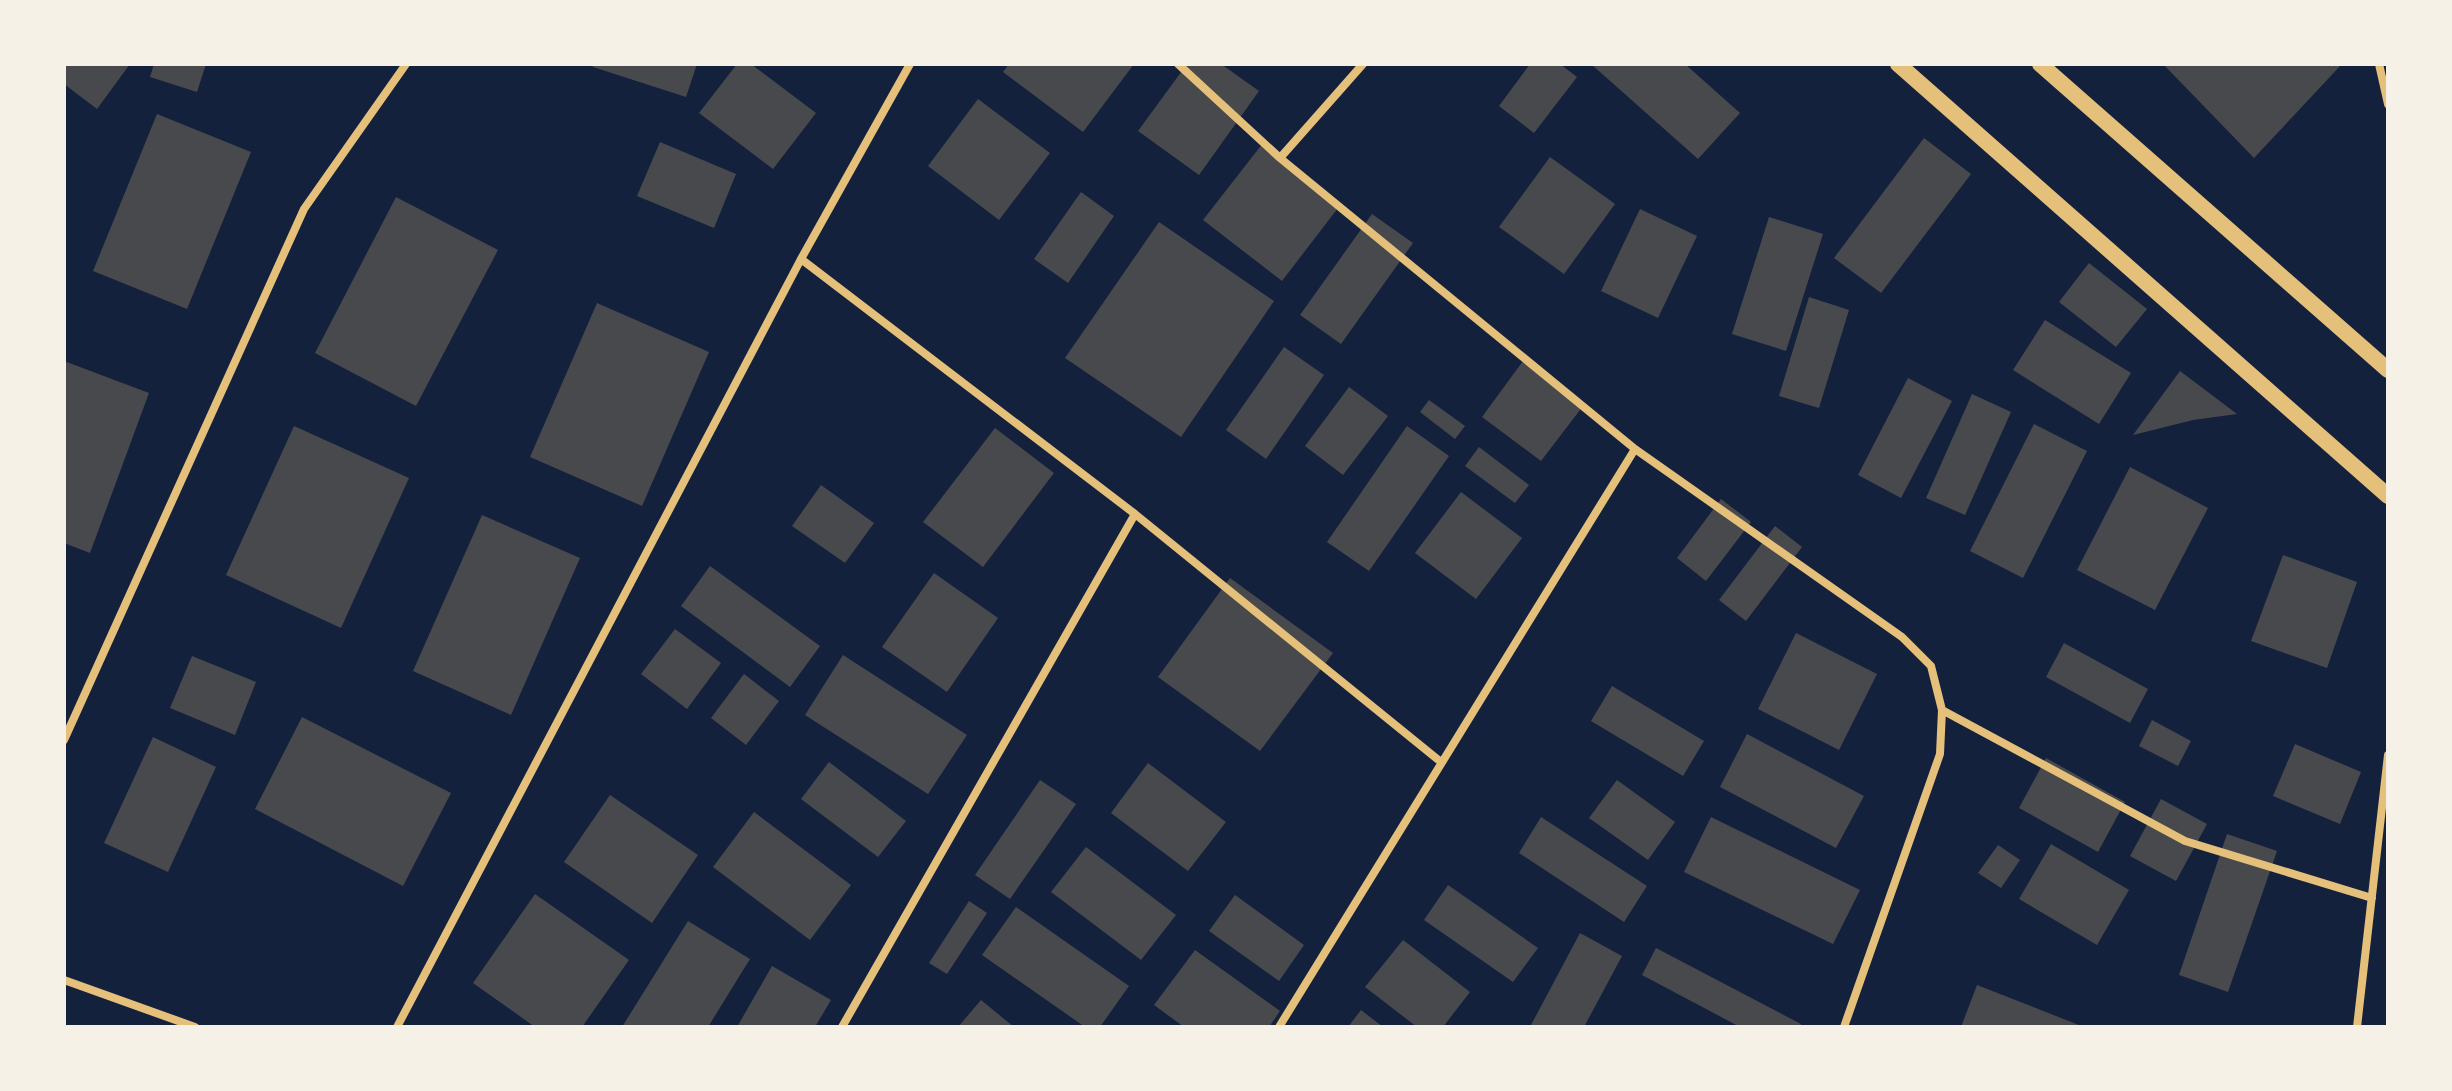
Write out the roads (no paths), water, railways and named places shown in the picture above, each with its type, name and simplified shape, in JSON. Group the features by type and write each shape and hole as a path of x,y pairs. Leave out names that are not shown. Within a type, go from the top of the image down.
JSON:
{"main road":[{"path":"1898,64 2388,496"},
{"path":"2040,64 2388,370"}],"street":[{"path":"64,740 304,209 406,64"},
{"path":"397,1027 801,259 910,64"},
{"path":"1178,64 1280,158 1635,449 1902,637 1931,666 1942,710 1940,754 1844,1027"},
{"path":"1280,158 1363,64"},
{"path":"2379,64 2388,104"},
{"path":"801,259 1135,514 1441,762"},
{"path":"1279,1027 1635,449"},
{"path":"842,1027 1135,514"},
{"path":"1942,710 2185,841 2372,898"},
{"path":"2357,1027 2388,755"},
{"path":"64,980 195,1027"}]}
